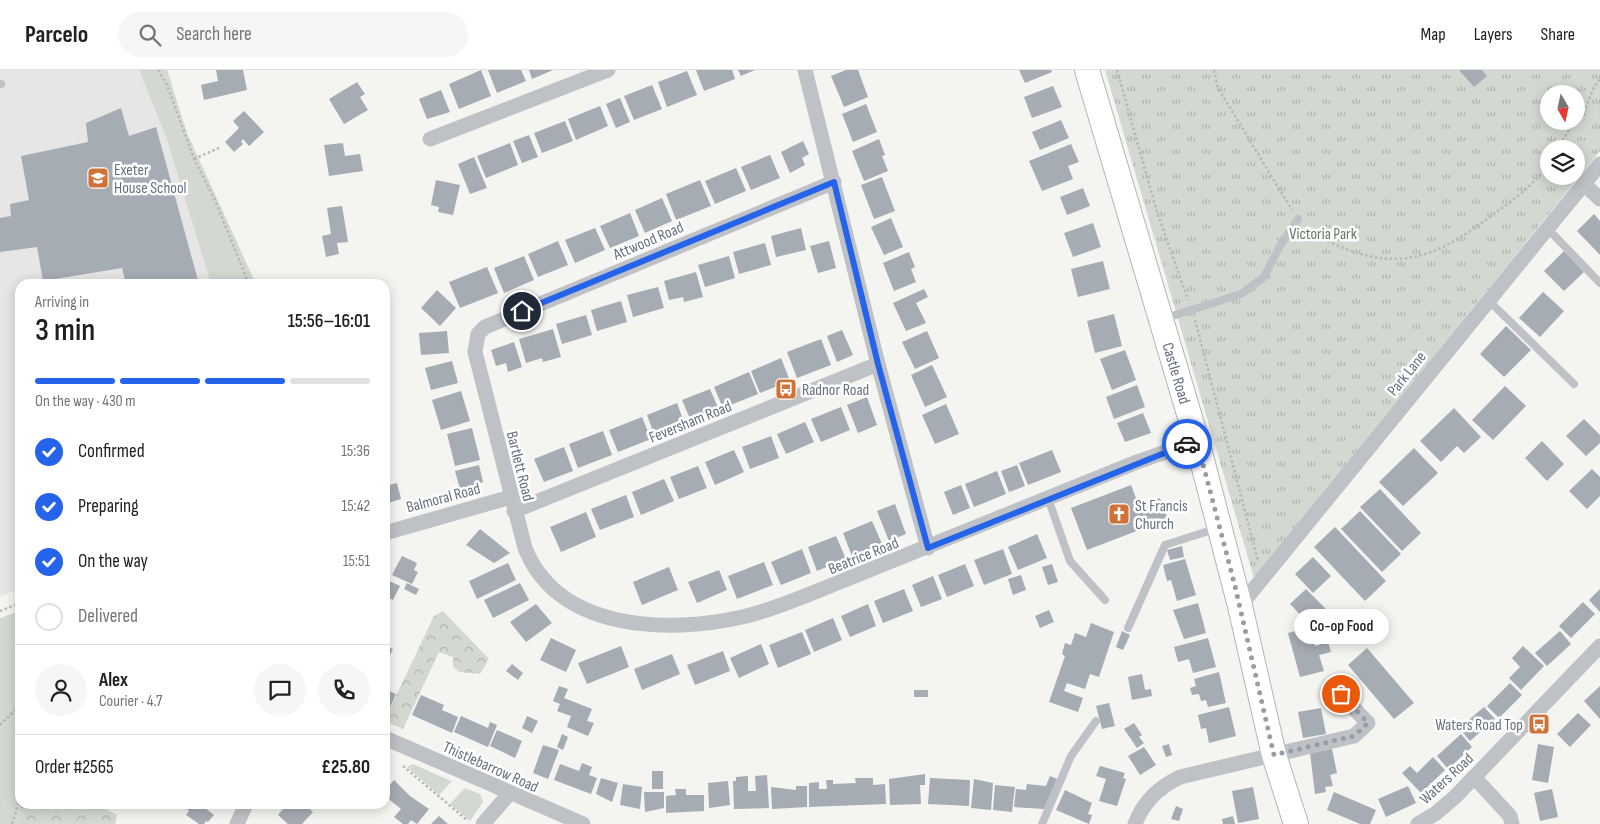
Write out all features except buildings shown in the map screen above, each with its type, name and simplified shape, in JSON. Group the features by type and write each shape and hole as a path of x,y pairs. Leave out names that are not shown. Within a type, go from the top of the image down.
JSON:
{"main road":[{"name":"Castle Road","path":"1087,70 1197,441 1240,606 1274,755 1296,824"}],"street":[{"path":"430,139 608,70"},
{"path":"805,70 878,364 928,548"},
{"name":"Park Lane","path":"1585,183 1600,164"},
{"name":"Attwood Road","path":"478,334 485,326 834,182"},
{"name":"Park Lane","path":"1240,606 1583,185"},
{"path":"1585,185 1600,198"},
{"name":"Bartlett Road","path":"478,334 475,352 512,504 528,557 537,571 561,596"},
{"name":"Feversham Road","path":"512,504 878,364"},
{"name":"Beatrice Road","path":"561,596 590,612 630,622 673,626 712,622 774,608 928,548 1048,498 1197,441"},
{"name":"Balmoral Road","path":"390,532 512,504"},
{"name":"Waters Road","path":"1418,824 1444,807 1600,646"},
{"path":"1135,824 1149,798 1167,783 1187,775 1354,736 1368,723 1341,694"},
{"name":"Thistlebarrow Road","path":"390,740 509,794 583,824"},
{"path":"1474,777 1510,816 1512,824"},
{"path":"483,824 509,794"},
{"path":"237,824 244,809"}],"lane":[{"path":"1161,319 1241,294 1264,277 1280,246 1298,219"},
{"path":"1548,229 1600,282"},
{"path":"1488,300 1574,384"},
{"path":"1048,498 1070,561 1105,600"},
{"path":"1128,628 1165,545 1220,527"},
{"path":"1042,824 1071,756 1096,720"}],"path":[{"path":"158,70 167,85 194,159 214,198 247,279"},
{"path":"1117,70 1157,212 1192,309 1259,565 1257,584"},
{"path":"1214,70 1218,88 1298,219 1320,239 1361,255 1391,261 1416,257 1456,242 1506,205 1540,175"},
{"path":"1585,112 1593,86 1600,80"},
{"path":"194,159 219,148"},
{"path":"0,611 15,605"},
{"path":"0,725 15,710"},
{"path":"403,766 471,824"},
{"path":"12,824 17,809"}],"shaded area":[{"path":"0,70 139,70 166,137 209,279 15,279 15,590 0,597"}],"green space":[{"path":"139,70 167,70 187,133 254,279 209,279 166,137"},
{"name":"Victoria Park","path":"1105,70 1600,70 1600,151 1585,170 1585,140 1540,140 1540,185 1572,185 1254,578"},
{"path":"443,611 489,659 480,674 459,672 453,667 453,657 439,652 403,729 390,723 390,708 434,616"},
{"path":"15,613 15,809 19,809 17,824 0,824 0,618"},
{"path":"413,764 452,781 439,795 407,767"},
{"path":"465,788 480,794 483,802 470,821 450,804"},
{"path":"19,809 106,809 117,815 115,824 17,824"}],"way so far":[{"path":"1187,444 1197,441 1235,586 1274,755 1354,736 1368,723 1341,694"}],"place":[{"name":"Exeter House School","path":"98,178"},
{"name":"Radnor Road","path":"786,389"},
{"name":"St Francis Church","path":"1119,514"},
{"name":"Co-op Food","path":"1341,694"},
{"name":"Waters Road Top","path":"1539,724"}],"route":[{"path":"522,311 834,182 878,364 928,548 1137,462 1187,444"}]}
